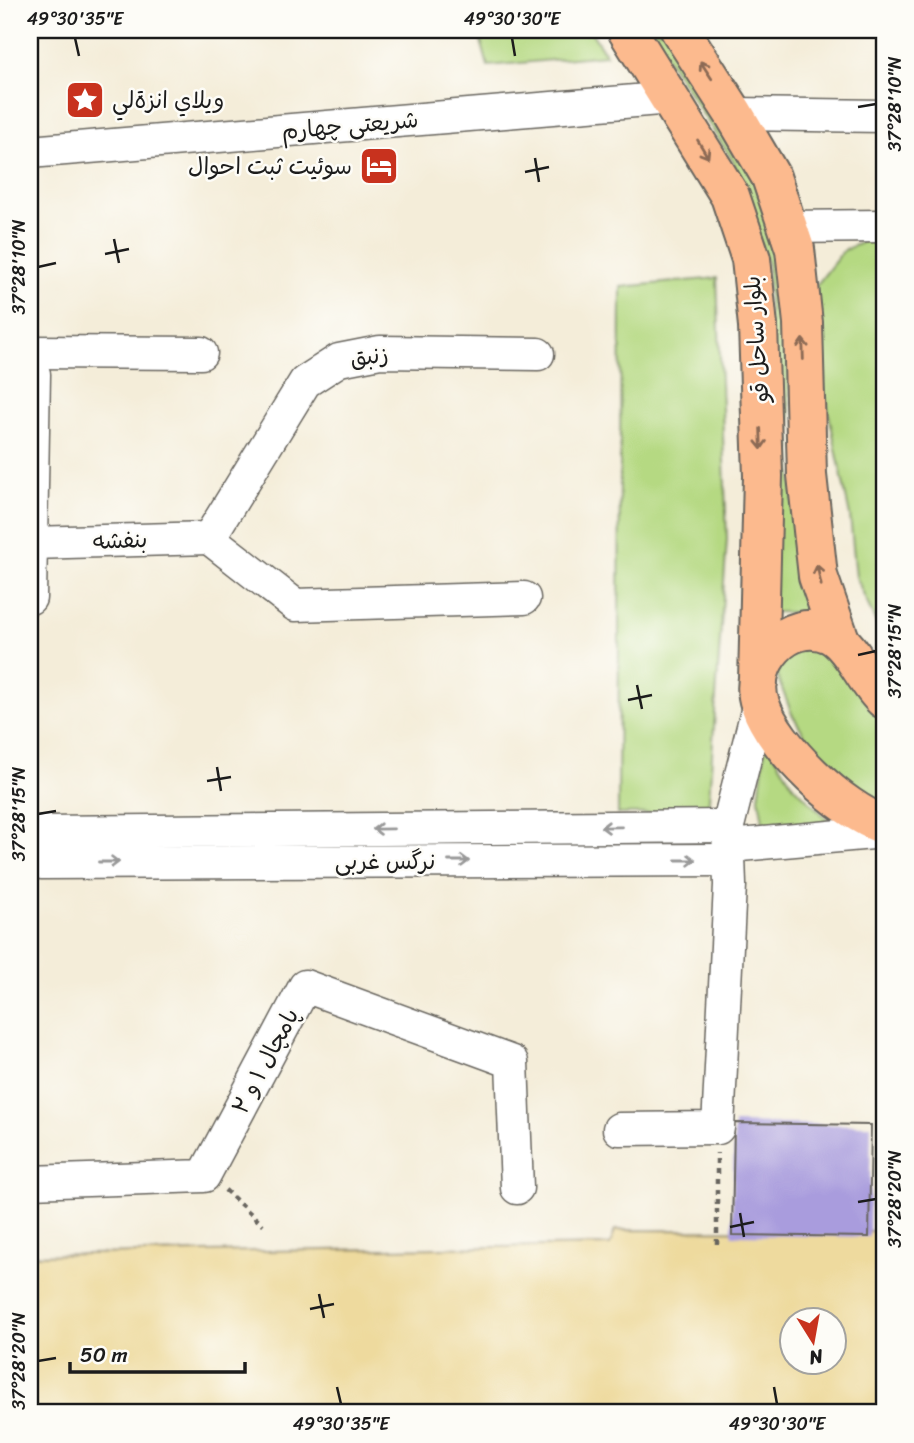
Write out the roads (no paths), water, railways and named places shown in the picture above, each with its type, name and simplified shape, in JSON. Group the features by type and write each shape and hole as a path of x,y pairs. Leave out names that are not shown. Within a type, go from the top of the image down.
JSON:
{"main road":[{"name":"بلوار ساحل قو","path":"627,30 730,196 751,259 758,326 763,476 759,692"},
{"name":"بلوار ساحل قو","path":"680,30 771,177 795,249 803,323 807,475 818,576 840,640 884,699"},
{"path":"840,640 818,630 807,629 784,637 768,655 759,692 774,732 834,797 884,825"}],"street":[{"name":"شریعتی چهارم","path":"30,152 671,98"},
{"path":"734,114 884,117"},
{"path":"786,227 884,226"},
{"path":"30,352 201,353"},
{"name":"زنبق","path":"209,538 305,382 339,360 380,352 538,354"},
{"path":"30,365 34,374 30,598"},
{"path":"209,538 295,605 524,598"},
{"name":"بنفشه","path":"32,543 209,538"},
{"path":"619,1129 718,1129 729,844 759,692"},
{"name":"نرگس غربی","path":"35,847 729,844 884,832"},
{"name":"پامچال ۱ و ۲","path":"30,1182 204,1176 305,986 512,1062 517,1188"}],"place":[{"name":"ويلاي انزةلي","path":"85,100"},
{"name":"سوئیت ثبت احوال","path":"379,166"}]}
